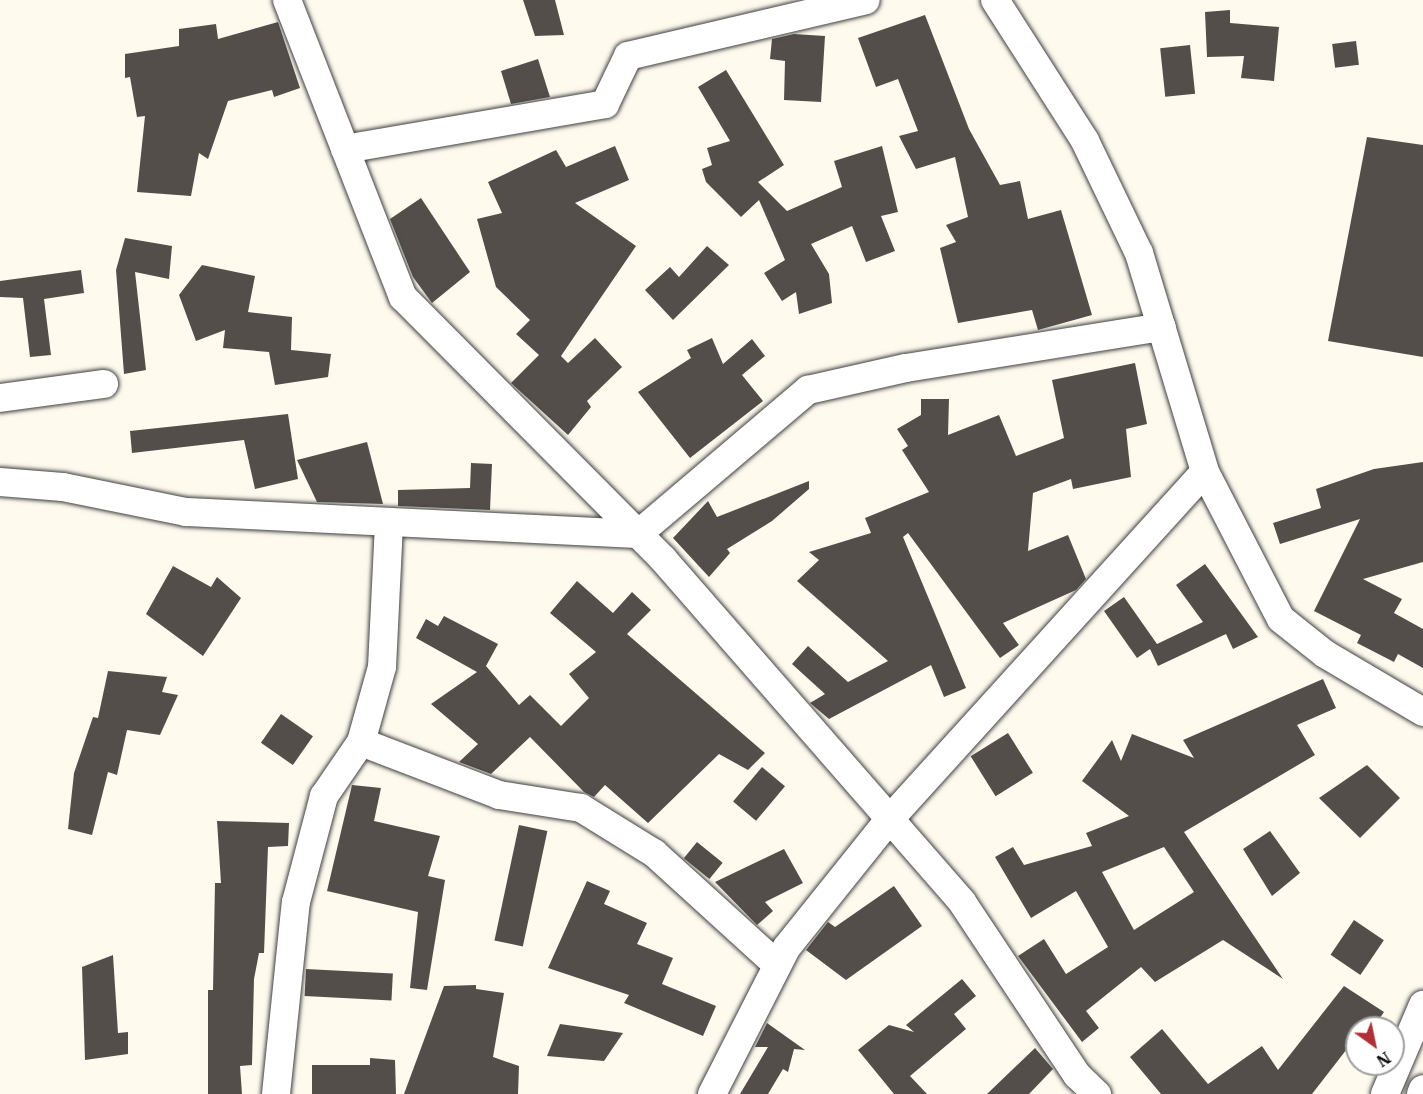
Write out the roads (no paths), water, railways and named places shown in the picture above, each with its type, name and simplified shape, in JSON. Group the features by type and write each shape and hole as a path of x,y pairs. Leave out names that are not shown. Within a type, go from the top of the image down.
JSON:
{"street":[{"path":"287,0 403,297 638,534 888,821 962,902 1077,1075 1097,1094"},
{"path":"345,148 605,104 628,57 866,0"},
{"path":"995,0 1085,141 1139,253 1205,472 1281,619 1325,654 1423,712"},
{"path":"0,482 63,487 186,512 389,524 638,534 808,390 906,368 1162,327"},
{"path":"0,398 104,384"},
{"path":"712,1094 777,965 888,821 1205,472"},
{"path":"276,1094 296,902 324,796 361,742 382,667 389,524"},
{"path":"361,742 499,795 581,808 654,853 777,965"},
{"path":"1385,1094 1423,1005"},
{"path":"1421,1094 1423,1089"}]}
